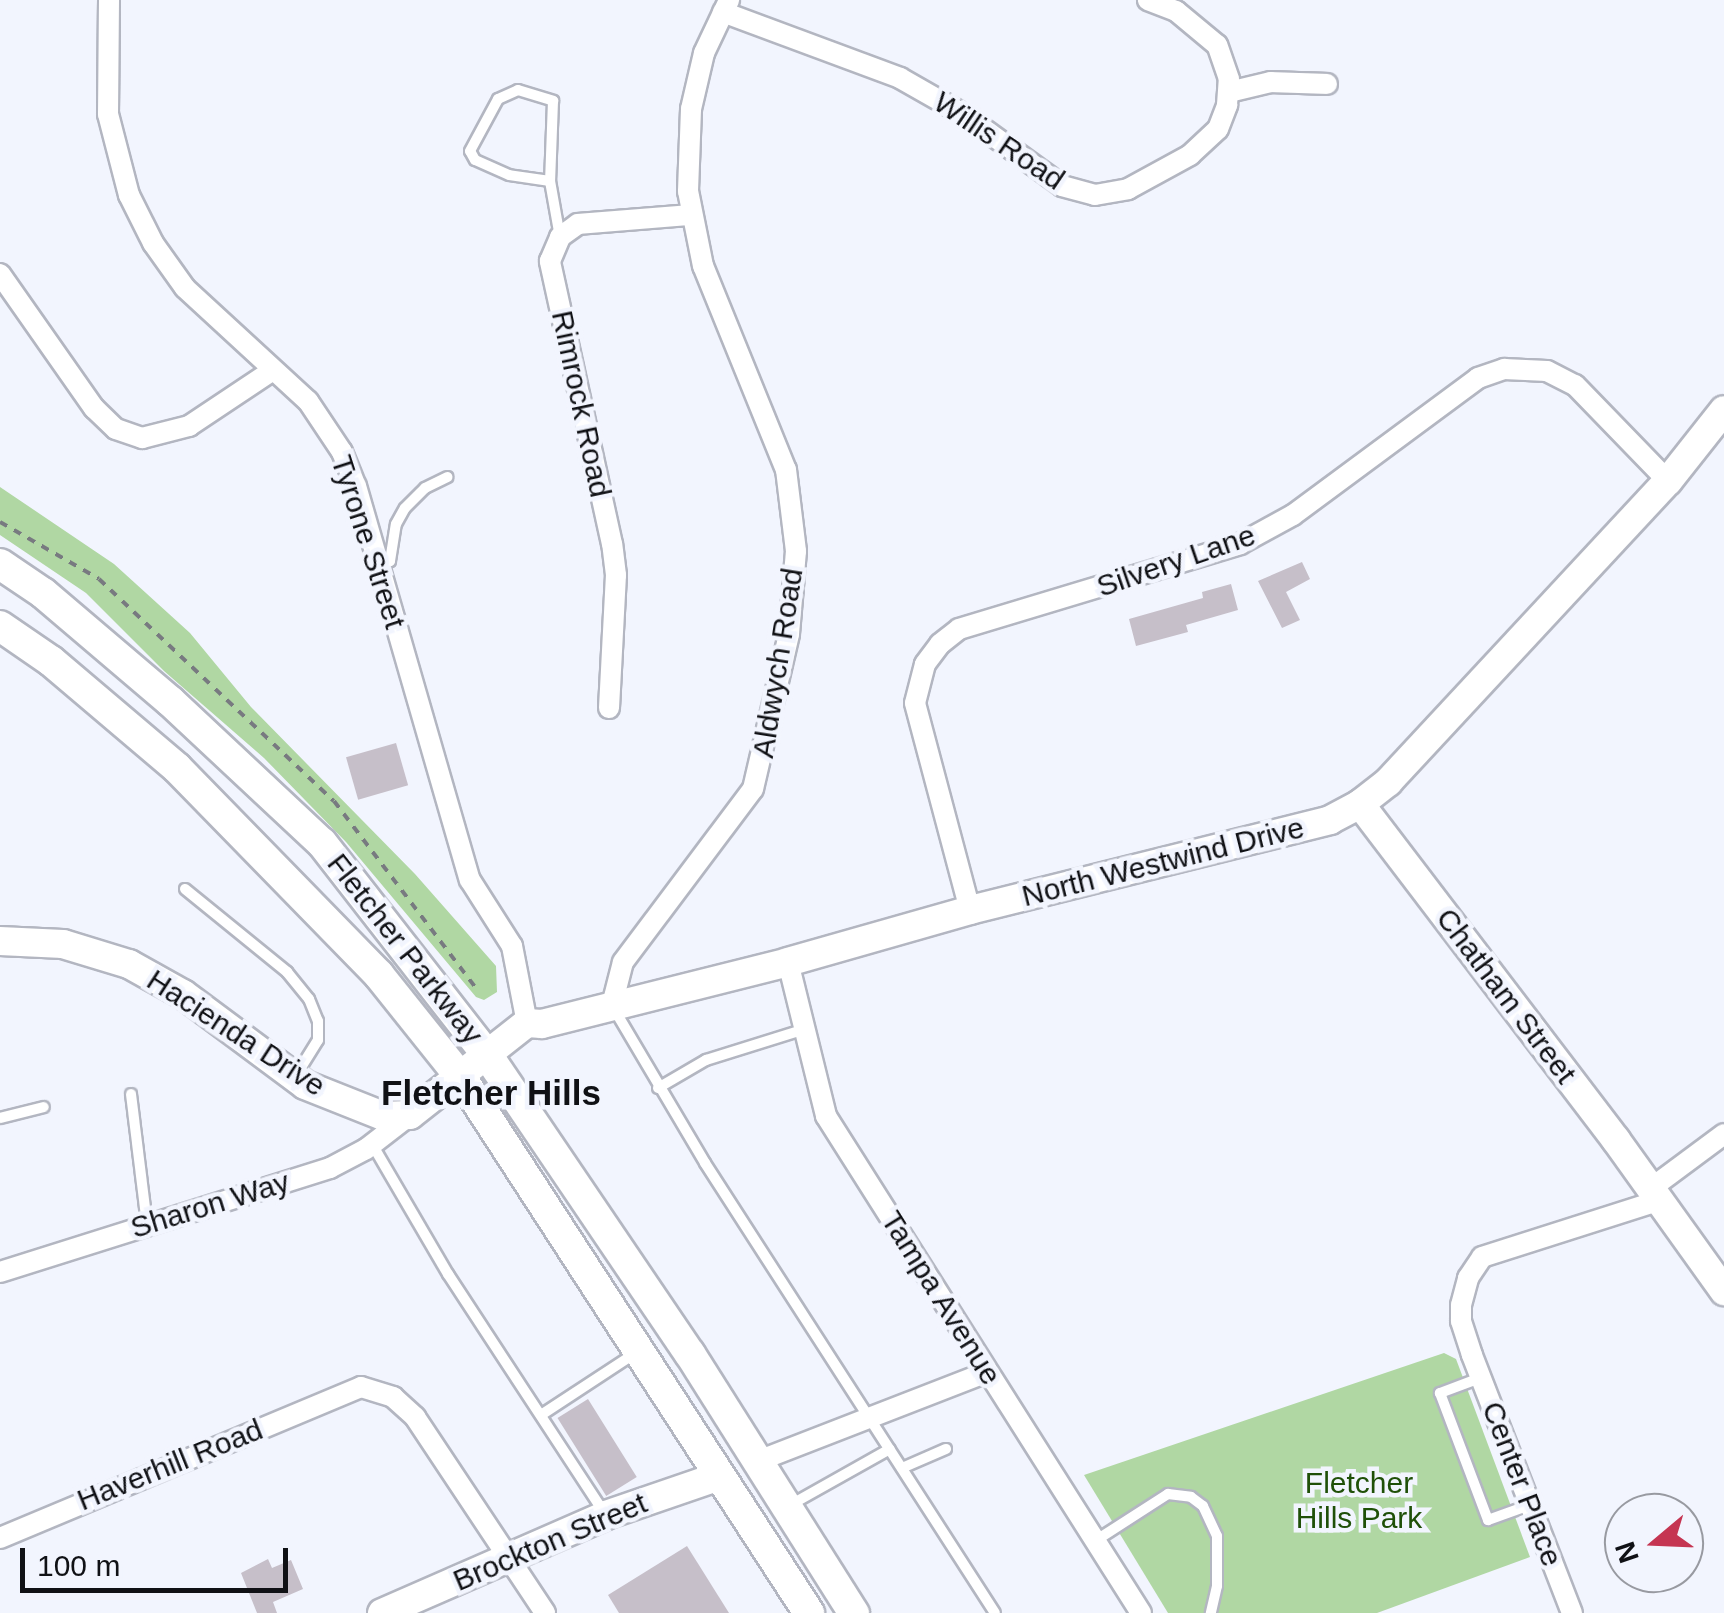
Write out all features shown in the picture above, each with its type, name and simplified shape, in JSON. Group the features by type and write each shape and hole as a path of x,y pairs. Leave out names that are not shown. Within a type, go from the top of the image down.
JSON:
{"main road":[{"name":"Fletcher Parkway","path":"0,564 43,593 170,701 322,844 488,1056 854,1613"},
{"name":"Fletcher Parkway","path":"0,626 51,661 178,768 379,975 462,1079 809,1613"},
{"path":"685,1423 740,1464 758,1462"},
{"path":"720,1476 752,1480 787,1507"}],"street":[{"name":"Tyrone Street","path":"109,0 108,114 129,195 153,243 185,288 308,401 342,452 470,880 512,946 526,1023"},
{"path":"1148,0 1176,11 1210,36 1226,68 1229,92 1271,82 1327,84"},
{"name":"Willis Road","path":"726,6 900,78 963,114 1062,186 1084,194 1106,195 1128,189 1200,148 1218,128 1229,92"},
{"name":"Aldwych Road","path":"612,1005 623,962 753,789 788,634 796,551 786,470 711,290 691,215 686,164 691,109 704,53 726,6"},
{"path":"560,237 578,224 691,215"},
{"name":"Rimrock Road","path":"560,237 550,261 616,575 609,708"},
{"path":"0,274 94,408 116,429 142,438 189,426 273,370"},
{"name":"Silvery Lane","path":"970,910 915,704 925,664 940,644 959,630 1240,544 1293,515 1478,378 1504,369 1547,371 1575,385 1668,480"},
{"name":"North Westwind Drive","path":"526,1023 542,1024 788,962 970,910 1330,820 1360,804 1388,782 1668,480 1724,410"},
{"name":"Chatham Street","path":"1360,804 1724,1291"},
{"name":"Hacienda Drive","path":"0,941 62,944 129,964 182,994 295,1078 383,1116 410,1116"},
{"name":"Tampa Avenue","path":"788,962 826,1116 1141,1613"},
{"path":"410,1116 462,1079 526,1023"},
{"name":"Sharon Way","path":"0,1272 330,1168 410,1116"},
{"path":"1654,1195 1724,1134"},
{"name":"Center Place","path":"1572,1613 1472,1355 1461,1321 1461,1305 1468,1278 1482,1257 1654,1195"},
{"path":"758,1462 987,1372"},
{"name":"Haverhill Road","path":"0,1538 361,1387 393,1397 416,1417 511,1559"},
{"name":"Brockton Street","path":"382,1613 606,1515 720,1476"},
{"path":"511,1559 545,1613"}],"lane":[{"path":"550,181 508,175 475,160 470,151 498,99 518,90 553,101 550,181 560,237"},
{"path":"378,566 390,561 396,524 405,508 424,488 448,477"},
{"path":"184,889 287,972 309,999 318,1021 318,1040 295,1078"},
{"path":"612,1005 658,1088 995,1613"},
{"path":"658,1088 706,1060 805,1029"},
{"path":"131,1094 148,1224"},
{"path":"0,1118 44,1107"},
{"path":"372,1144 448,1274 606,1515"},
{"path":"541,1416 639,1351"},
{"path":"1482,1378 1440,1393 1481,1502 1488,1520 1530,1505"},
{"path":"902,1468 946,1448"},
{"path":"787,1507 890,1449"},
{"path":"1095,1541 1168,1494 1191,1496 1202,1506 1217,1536 1217,1586 1210,1613"}],"path":[{"path":"0,522 99,579 334,801 475,986"}],"green space":[{"path":"0,487 114,564 190,633 251,707 415,874 496,966 497,992 484,1000 476,997 346,842 264,758 164,671 86,593 0,535"},
{"name":"Fletcher Hills Park","path":"1444,1353 1456,1359 1530,1557 1377,1613 1168,1613 1084,1475"}],"building":[{"path":"1302,562 1310,579 1286,592 1300,620 1282,628 1258,581"},
{"path":"1231,584 1238,610 1186,625 1188,632 1136,646 1129,619 1203,598 1202,592"},
{"path":"396,743 408,785 358,800 346,757"},
{"path":"588,1399 637,1477 606,1496 557,1418"},
{"path":"687,1546 729,1613 619,1613 608,1595"},
{"path":"268,1559 272,1568 291,1560 303,1589 273,1602 277,1613 257,1613 241,1573"}],"district":[{"name":"Fletcher Hills","path":"491,1093"}]}
